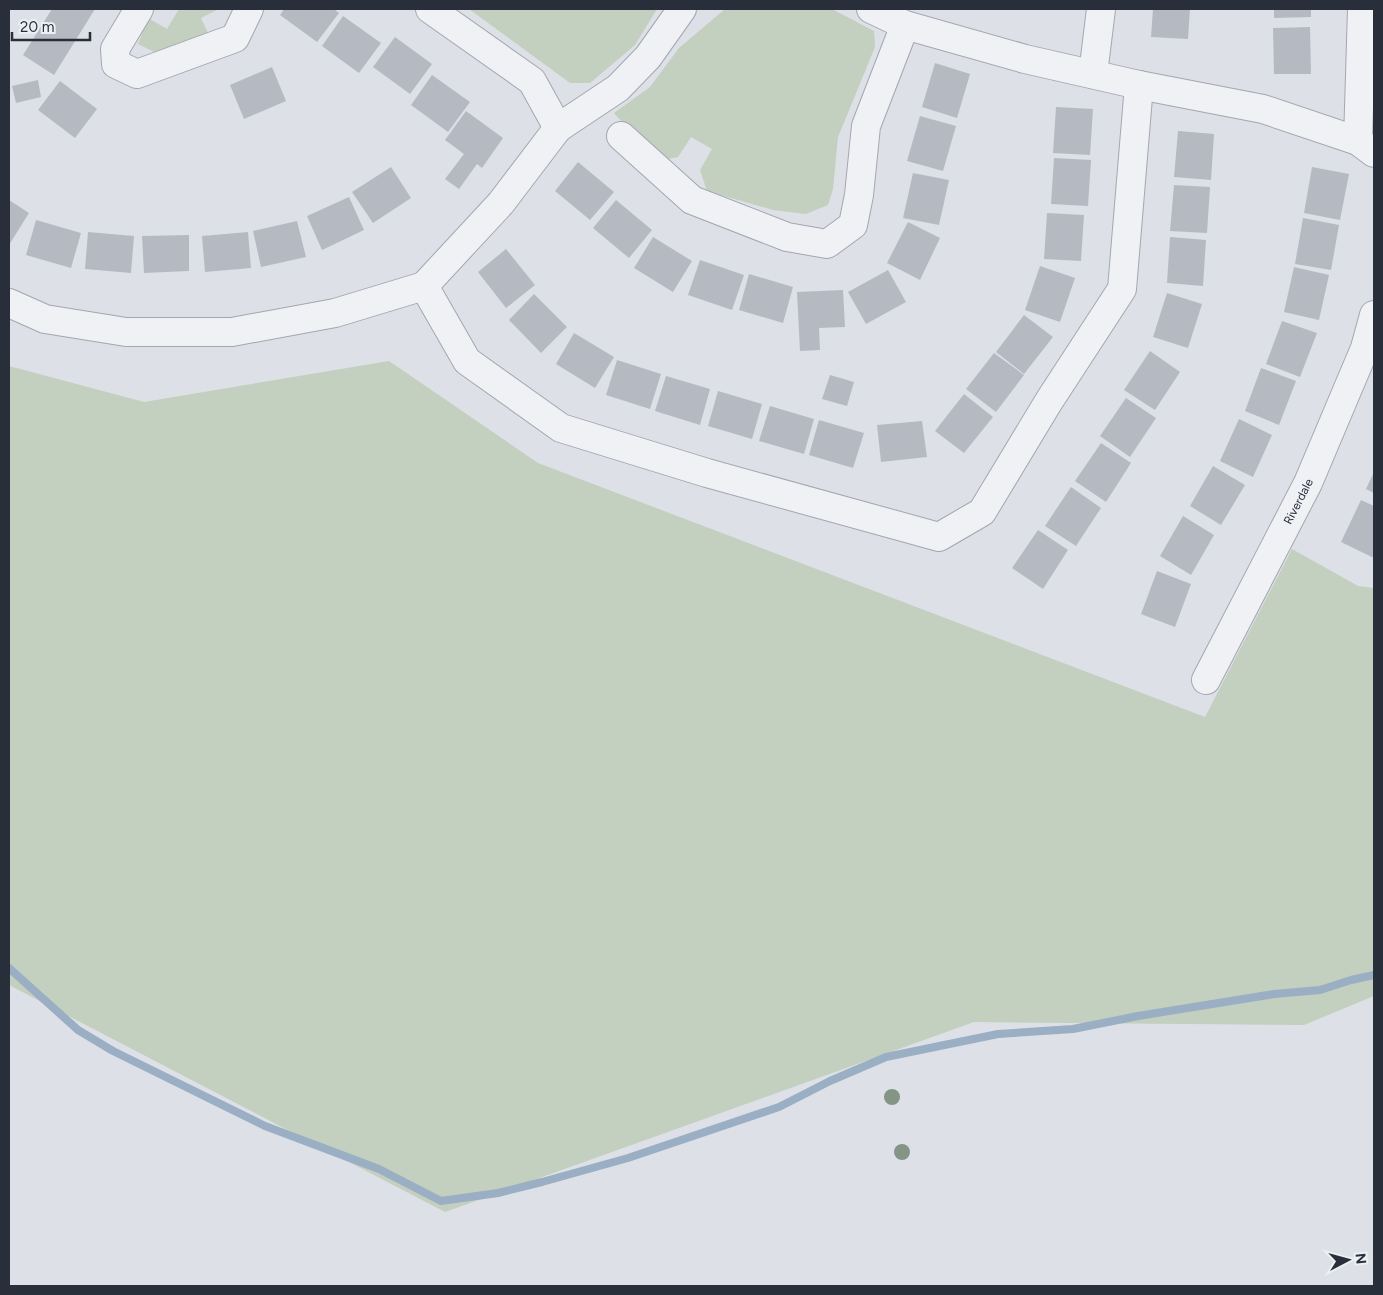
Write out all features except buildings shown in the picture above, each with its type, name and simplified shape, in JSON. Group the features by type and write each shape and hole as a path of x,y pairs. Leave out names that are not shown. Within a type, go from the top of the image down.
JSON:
{"street":[{"path":"139,9 115,49 116,64 137,74 235,38 249,9"},
{"path":"430,9 532,81 558,128"},
{"path":"9,303 45,319 126,332 232,332 335,314 424,286 501,203 558,128 618,88 648,57 682,9"},
{"path":"871,9 905,25 1026,59 1139,85 1263,109 1366,147 1362,9"},
{"path":"1093,74 1100,9"},
{"path":"621,136 692,200 787,237 827,244 853,225 859,195 866,126 905,25"},
{"path":"424,286 467,361 561,428 707,474 938,537 982,512 1049,401 1122,289 1139,85"},
{"name":"Riverdale","path":"1206,680 1308,483 1365,348 1374,315"}],"green space":[{"path":"179,9 219,9 201,18 208,33 158,54 138,44 148,18 167,29"},
{"path":"469,9 657,9 635,45 590,83 570,83"},
{"path":"725,9 832,9 874,31 875,47 838,137 833,189 828,205 806,214 773,210 707,191 700,170 712,149 691,137 678,157 659,161 648,152 614,113 650,87 679,48"},
{"path":"389,361 538,463 1205,717 1292,549 1358,586 1374,588 1374,996 1304,1025 974,1022 445,1212 9,985 9,366 144,402"}],"waterway":[{"path":"9,968 78,1030 113,1051 265,1126 379,1169 441,1201 498,1193 628,1158 779,1107 830,1081 886,1057 998,1034 1073,1029 1138,1016 1274,994 1320,990 1374,975"}]}
